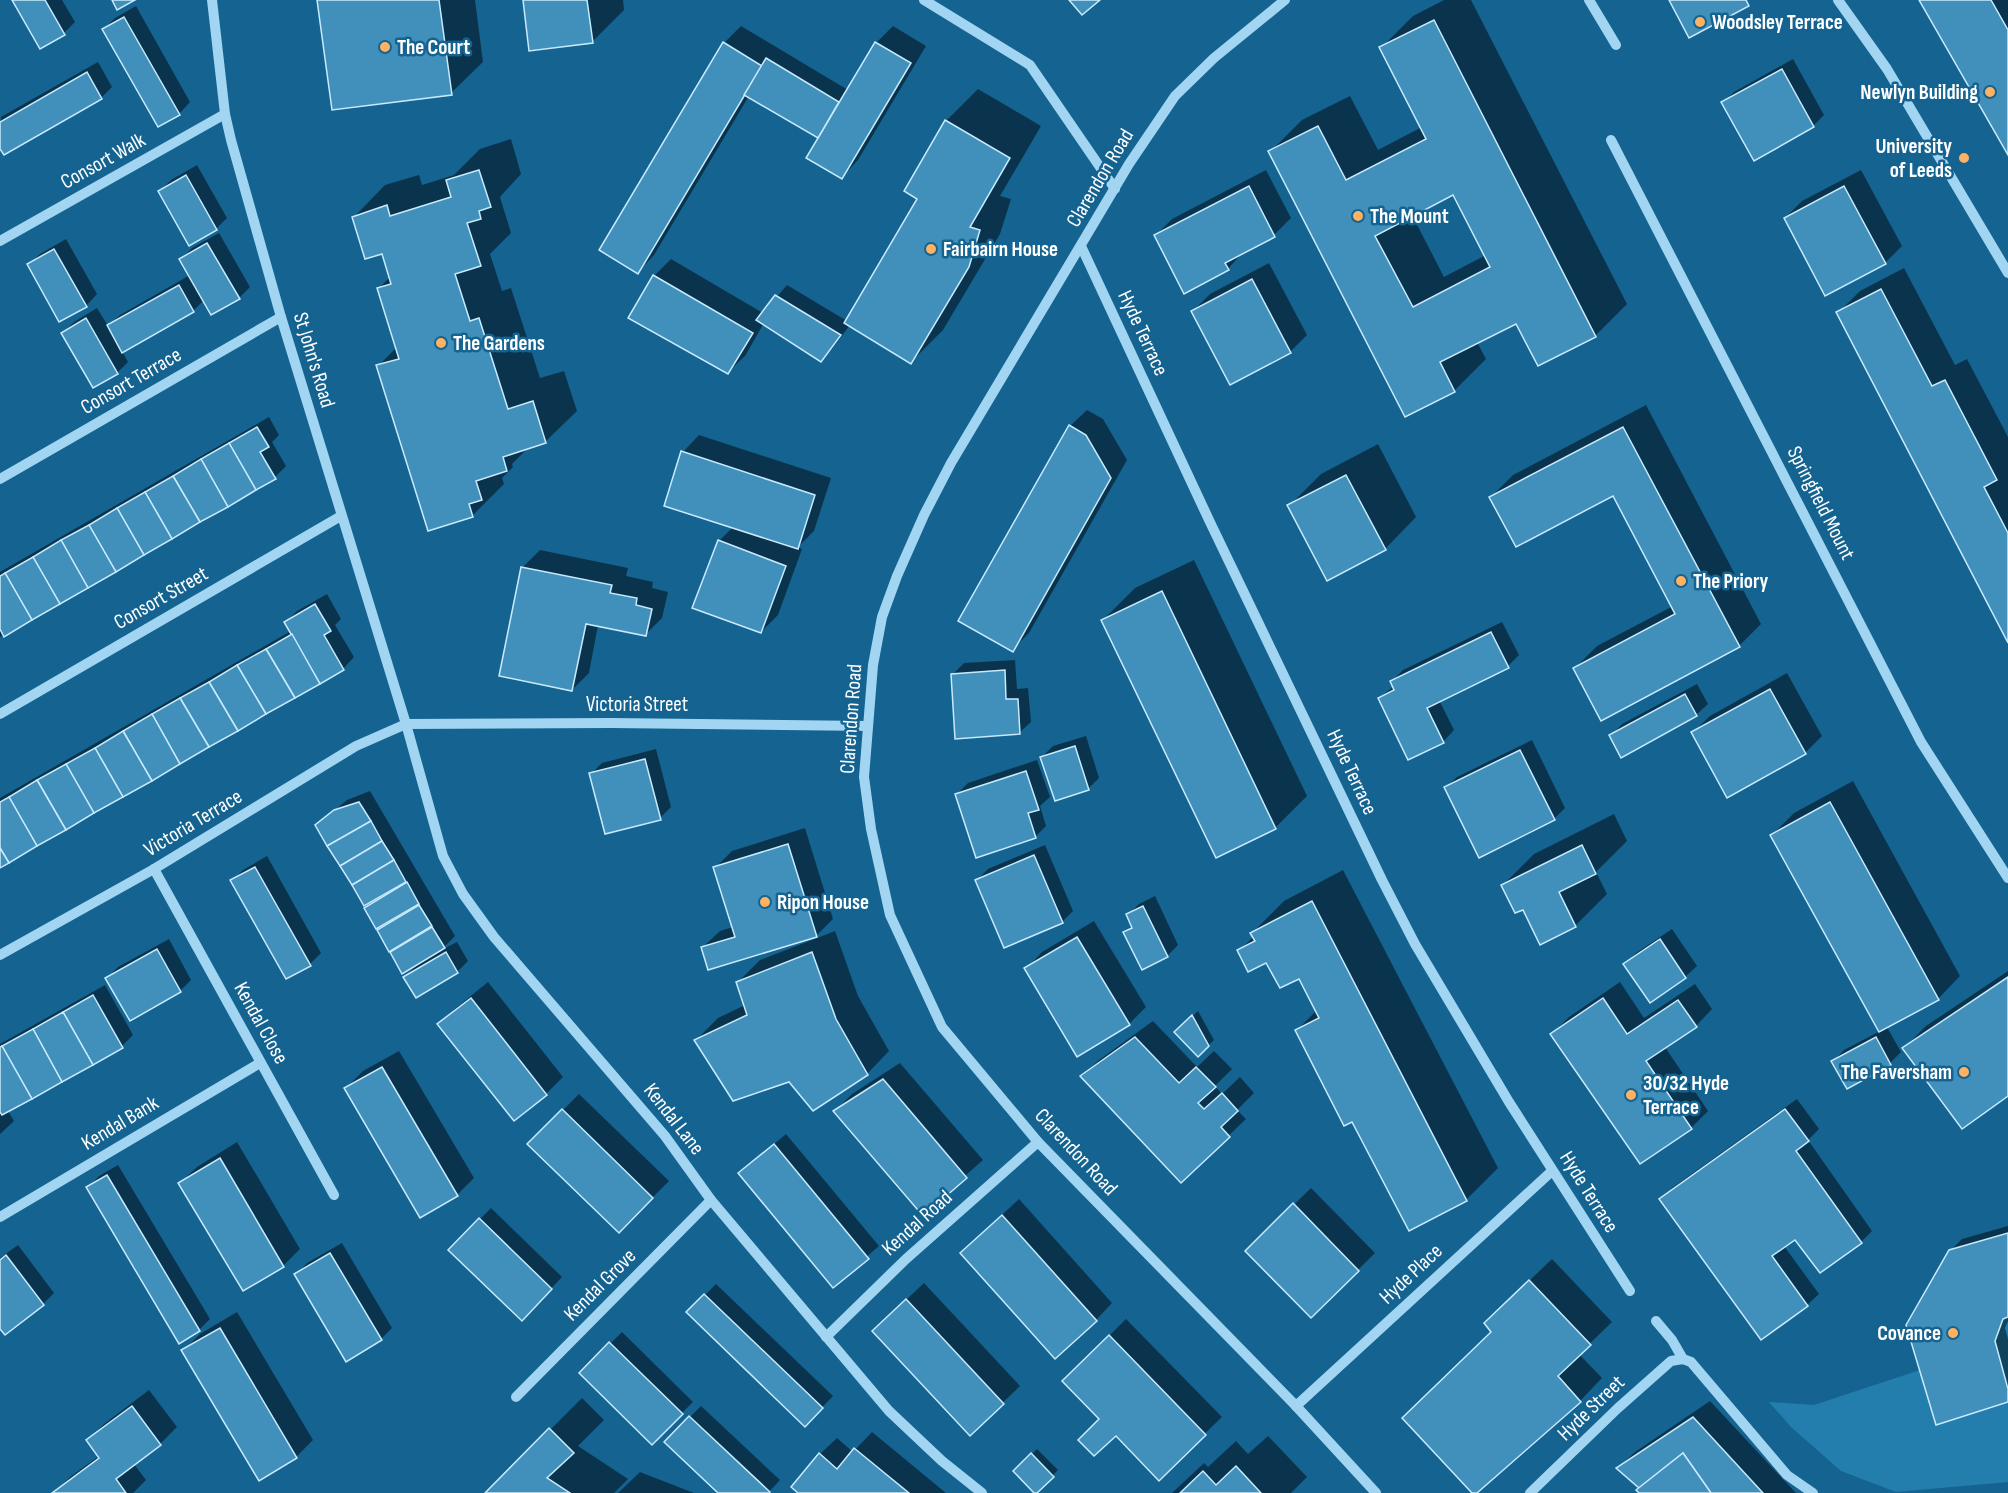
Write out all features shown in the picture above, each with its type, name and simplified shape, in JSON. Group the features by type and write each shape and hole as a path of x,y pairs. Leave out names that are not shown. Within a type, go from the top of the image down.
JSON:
{"street":[{"name":"St John's Road","path":"213,0 225,114 281,317 406,724"},
{"path":"924,0 1030,65 1115,189"},
{"name":"Clarendon Road","path":"1285,0 1214,58 1175,96 1129,164 951,463 924,515 882,617 873,665 864,777 871,829 890,915 942,1027 1038,1142 1296,1406 1376,1493"},
{"path":"1590,0 1616,45"},
{"path":"1838,0 1887,69 2008,273"},
{"name":"Consort Walk","path":"0,241 225,114"},
{"name":"Springfield Mount","path":"1611,140 1922,742 2008,878"},
{"name":"Hyde Terrace","path":"1081,246 1209,520 1387,889 1460,1020 1552,1171 1630,1292"},
{"name":"Consort Terrace","path":"0,478 281,317"},
{"name":"Consort Street","path":"0,714 341,516"},
{"name":"Victoria Street","path":"406,724 611,723 868,726"},
{"name":"Victoria Terrace","path":"0,955 154,869 356,746 406,724"},
{"name":"Kendal Lane","path":"406,724 443,856 463,894 494,937 665,1136 711,1200 889,1411 942,1461 982,1493"},
{"name":"Kendal Close","path":"154,869 334,1195"},
{"name":"Kendal Bank","path":"0,1217 260,1063"},
{"name":"Kendal Road","path":"826,1337 906,1259 1038,1142"},
{"name":"Hyde Place","path":"1296,1406 1552,1171"},
{"name":"Kendal Grove","path":"516,1397 711,1200"},
{"path":"1656,1321 1672,1340 1683,1359 1691,1362 1787,1475 1813,1493"},
{"name":"Hyde Street","path":"1530,1493 1618,1408 1671,1361 1683,1359"}],"shaded area":[{"path":"2008,1317 2008,1389 1995,1341 2003,1319"},
{"path":"1920,1370 1936,1425 2008,1402 2008,1482 1896,1492 1841,1471 1791,1427 1769,1402 1814,1405"}],"building":[{"path":"12,0 45,0 65,35 40,49"},
{"path":"112,0 135,0 117,10"},
{"name":"The Court","path":"317,0 439,0 452,95 332,110"},
{"name":"The Court","path":"523,0 587,0 593,43 529,51"},
{"path":"1069,0 1100,0 1082,15"},
{"name":"Woodsley Terrace","path":"1669,0 1746,0 1749,6 1689,38"},
{"name":"Newlyn Building","path":"1919,0 1991,0 2008,30 2008,155"},
{"path":"124,17 180,115 158,127 102,29"},
{"name":"The Mount","path":"1434,20 1596,337 1538,366 1516,324 1440,362 1455,392 1405,417 1268,151 1318,126 1346,180 1426,139 1379,47","holes":["1453,195 1490,267 1413,307 1375,236"]},
{"path":"723,42 762,66 638,274 599,250"},
{"path":"875,42 911,63 842,179 806,158"},
{"path":"766,58 839,102 818,138 744,95"},
{"path":"1782,69 1814,127 1754,161 1721,102"},
{"path":"87,72 102,99 4,155 0,149 0,122"},
{"name":"Fairbairn House","path":"945,120 1010,158 970,227 980,230 969,267 911,364 844,323 917,199 904,191"},
{"name":"The Gardens","path":"479,170 491,207 479,211 481,219 467,223 481,266 455,274 470,321 479,318 508,409 533,401 546,443 503,457 507,471 476,481 482,500 469,504 473,517 428,531 376,365 399,359 377,288 391,284 382,254 365,259 352,217 387,205 390,216 451,197 446,180"},
{"path":"186,175 217,230 189,246 158,191"},
{"path":"1249,186 1275,237 1225,263 1229,270 1184,294 1154,235"},
{"path":"1844,186 1886,264 1825,296 1784,218"},
{"path":"207,243 240,299 211,315 179,259"},
{"path":"54,249 87,307 59,322 27,264"},
{"path":"653,275 753,333 728,374 628,318"},
{"path":"1252,279 1291,353 1230,385 1191,311"},
{"path":"179,285 194,312 122,353 107,325"},
{"path":"1881,289 1932,386 1945,380 1997,480 1984,487 2008,533 2008,643 1836,312"},
{"path":"775,295 841,335 821,362 756,320"},
{"path":"86,318 118,374 93,388 61,333"},
{"path":"1069,425 1086,435 1111,478 1013,652 958,621"},
{"path":"257,427 269,447 260,452 276,479 256,490 229,443"},
{"name":"The Priory","path":"1623,427 1740,647 1601,721 1573,668 1675,614 1613,496 1516,547 1489,497"},
{"path":"229,443 256,490 228,507 201,459"},
{"path":"681,451 815,495 798,549 664,506"},
{"path":"201,459 228,507 200,522 173,476"},
{"path":"1346,475 1386,550 1327,581 1287,505"},
{"path":"173,476 200,522 172,539 145,492"},
{"path":"145,492 172,539 144,555 117,508"},
{"path":"117,508 144,555 116,572 89,525"},
{"path":"89,525 116,572 88,588 61,540"},
{"path":"61,540 88,588 60,604 33,557"},
{"path":"718,540 786,566 761,633 692,608"},
{"path":"33,557 60,604 32,620 5,573"},
{"path":"521,567 612,585 610,593 637,598 636,605 652,609 646,636 586,624 572,691 499,676"},
{"path":"5,573 32,620 4,637 0,629 0,576"},
{"path":"1162,591 1276,829 1216,858 1101,620"},
{"path":"315,604 331,631 324,635 344,670 320,684 284,622"},
{"path":"1491,632 1509,668 1427,708 1444,743 1408,760 1378,698 1394,690 1390,681"},
{"path":"292,634 320,684 295,698 266,649"},
{"path":"266,649 295,698 266,714 237,665"},
{"path":"237,665 266,714 238,731 209,682"},
{"path":"1005,670 1006,699 1018,699 1020,734 955,739 951,674"},
{"path":"209,682 238,731 209,747 180,698"},
{"path":"1770,689 1806,754 1727,798 1691,732"},
{"path":"1685,694 1697,716 1621,758 1609,735"},
{"path":"180,698 209,747 180,764 152,714"},
{"path":"152,714 180,764 152,781 123,731"},
{"path":"123,731 152,781 123,797 95,748"},
{"path":"1075,746 1089,790 1055,801 1040,757"},
{"path":"95,748 123,797 94,813 66,764"},
{"path":"1520,750 1555,820 1479,858 1444,787"},
{"path":"645,759 661,820 605,834 589,773"},
{"path":"66,764 94,813 66,830 37,780"},
{"path":"1026,771 1039,810 1028,813 1036,838 976,858 955,794"},
{"path":"37,780 66,830 37,846 9,797"},
{"path":"9,797 37,846 9,863 0,848 0,802"},
{"path":"359,802 371,821 327,846 315,825 334,810"},
{"path":"1830,802 1939,1000 1879,1032 1770,835"},
{"path":"371,821 382,841 340,866 327,846"},
{"path":"382,841 394,860 352,885 340,866"},
{"name":"Ripon House","path":"788,844 817,937 708,970 701,947 735,937 713,867"},
{"path":"1582,845 1596,874 1559,892 1576,927 1540,945 1523,910 1515,913 1501,885"},
{"path":"0,848 9,863 0,868"},
{"path":"1034,855 1063,923 1004,948 975,880"},
{"path":"394,860 406,882 364,906 352,885"},
{"path":"255,867 311,966 286,979 230,880"},
{"path":"407,882 419,904 376,929 364,908"},
{"path":"1312,901 1467,1201 1409,1231 1352,1122 1344,1126 1295,1030 1319,1018 1299,979 1280,988 1266,963 1248,972 1237,950 1255,941 1250,933"},
{"path":"419,905 432,926 389,952 377,930"},
{"path":"1143,906 1168,957 1142,970 1123,932 1132,928 1126,914"},
{"path":"432,927 445,948 402,974 390,952"},
{"path":"1077,937 1130,1025 1077,1057 1024,968"},
{"path":"1660,939 1686,978 1650,1003 1623,964"},
{"path":"157,949 181,992 130,1021 105,978"},
{"path":"446,952 458,973 416,998 403,977"},
{"path":"812,952 836,1019 868,1075 813,1111 789,1082 733,1101 694,1040 747,1015 736,982"},
{"name":"The Faversham","path":"2008,977 2008,1096 1962,1129 1902,1048"},
{"path":"93,995 123,1048 93,1065 63,1012"},
{"path":"471,998 547,1095 514,1121 437,1024"},
{"name":"30/32 Hyde Terrace","path":"1603,998 1627,1034 1678,1000 1697,1027 1646,1061 1692,1129 1640,1164 1550,1034"},
{"path":"63,1012 93,1065 62,1082 33,1029"},
{"path":"1192,1015 1209,1046 1198,1057 1174,1032"},
{"path":"33,1029 62,1082 32,1099 2,1046"},
{"path":"1135,1037 1179,1083 1196,1067 1216,1087 1198,1103 1204,1109 1222,1093 1238,1111 1221,1127 1230,1137 1181,1183 1080,1076"},
{"path":"1876,1037 1891,1065 1847,1089 1831,1061"},
{"path":"2,1046 32,1099 2,1115 0,1112 0,1047"},
{"path":"382,1067 458,1196 420,1218 344,1088"},
{"path":"883,1079 967,1178 923,1216 833,1111"},
{"path":"562,1109 653,1198 619,1233 527,1144"},
{"path":"1785,1109 1809,1141 1796,1151 1862,1243 1820,1273 1795,1240 1772,1256 1808,1306 1761,1340 1659,1199"},
{"path":"774,1144 869,1259 833,1288 738,1173"},
{"path":"220,1158 284,1267 243,1291 178,1183"},
{"path":"107,1175 200,1331 179,1344 86,1187"},
{"path":"1293,1203 1359,1271 1311,1318 1245,1251"},
{"path":"1002,1215 1097,1321 1055,1359 960,1253"},
{"path":"479,1218 552,1289 522,1321 448,1250"},
{"name":"Covance","path":"2008,1233 2008,1317 2003,1319 1995,1341 2008,1389 2008,1402 1936,1425 1906,1325 1949,1250"},
{"path":"330,1253 382,1340 346,1362 294,1274"},
{"path":"6,1255 44,1305 5,1335 0,1329 0,1260"},
{"path":"1529,1280 1591,1345 1558,1376 1581,1402 1477,1493 1472,1493 1402,1418 1491,1332 1484,1323"},
{"path":"704,1294 823,1408 805,1427 686,1312"},
{"path":"906,1299 1004,1404 970,1436 872,1331"},
{"path":"220,1328 297,1458 259,1481 181,1350"},
{"path":"1109,1335 1206,1435 1159,1481 1116,1436 1094,1456 1078,1440 1099,1419 1062,1381"},
{"path":"609,1342 683,1414 652,1445 579,1373"},
{"path":"132,1406 161,1445 116,1479 126,1493 52,1493 99,1458 86,1440"},
{"path":"689,1416 770,1492 718,1493 664,1442"},
{"path":"1693,1417 1763,1493 1711,1493 1683,1453 1639,1488 1616,1468"},
{"path":"549,1428 574,1453 547,1478 570,1493 485,1493"},
{"path":"854,1448 909,1493 798,1493 791,1487 819,1453 837,1469"},
{"path":"1031,1453 1054,1477 1037,1493 1034,1493 1013,1471"},
{"path":"1683,1453 1711,1493 1639,1493 1636,1490"},
{"path":"1236,1466 1261,1493 1180,1493 1203,1471 1216,1485"}],"place":[{"name":"Woodsley Terrace","path":"1700,22"},
{"name":"The Court","path":"385,47"},
{"name":"Newlyn Building","path":"1990,92"},
{"name":"University of Leeds","path":"1964,158"},
{"name":"The Mount","path":"1358,216"},
{"name":"Fairbairn House","path":"931,249"},
{"name":"The Gardens","path":"441,343"},
{"name":"The Priory","path":"1681,581"},
{"name":"Ripon House","path":"765,902"},
{"name":"The Faversham","path":"1964,1072"},
{"name":"30/32 Hyde Terrace","path":"1631,1095"},
{"name":"Covance","path":"1953,1333"}]}
